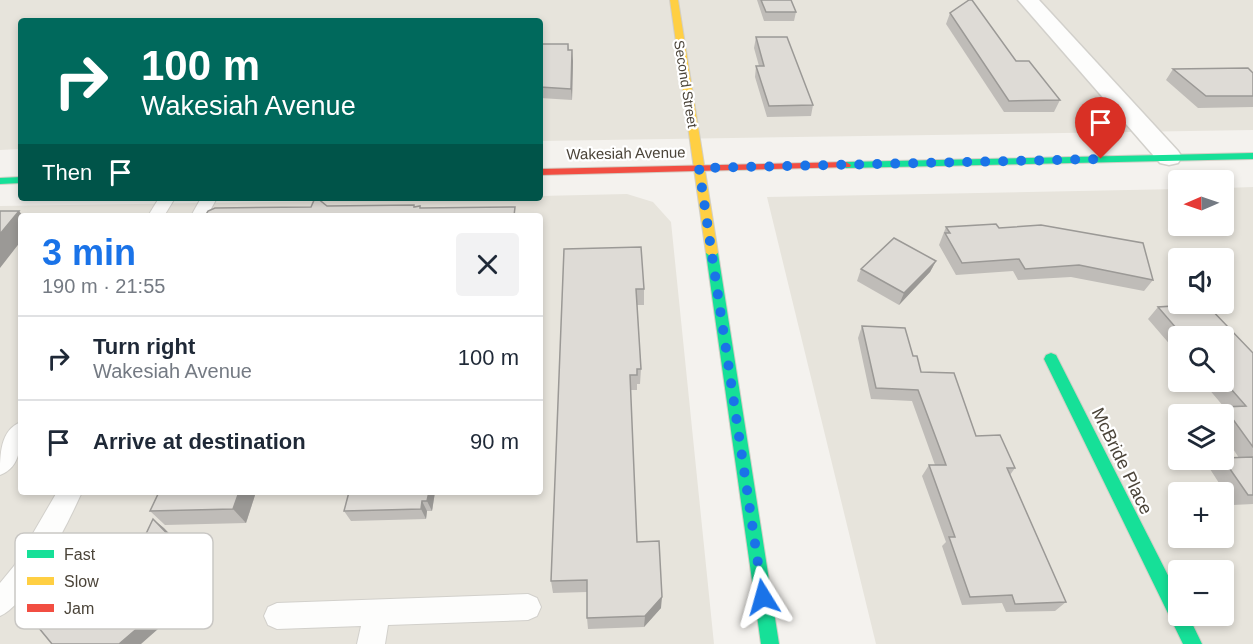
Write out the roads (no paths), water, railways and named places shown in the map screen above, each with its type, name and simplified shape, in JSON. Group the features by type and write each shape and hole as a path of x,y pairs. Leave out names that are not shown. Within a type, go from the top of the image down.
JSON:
{"street":[{"name":"Second Street","path":"674,0 770,644"},
{"path":"1028,0 1170,157"},
{"name":"Wakesiah Avenue","path":"543,172 1253,156"},
{"path":"0,181 18,180"},
{"name":"McBride Place","path":"1051,359 1193,644"}],"lane":[{"path":"0,465 18,437"},
{"path":"47,533 68,495"},
{"path":"0,603 15,585"},
{"path":"277,616 528,607"},
{"path":"370,644 377,613"}]}
